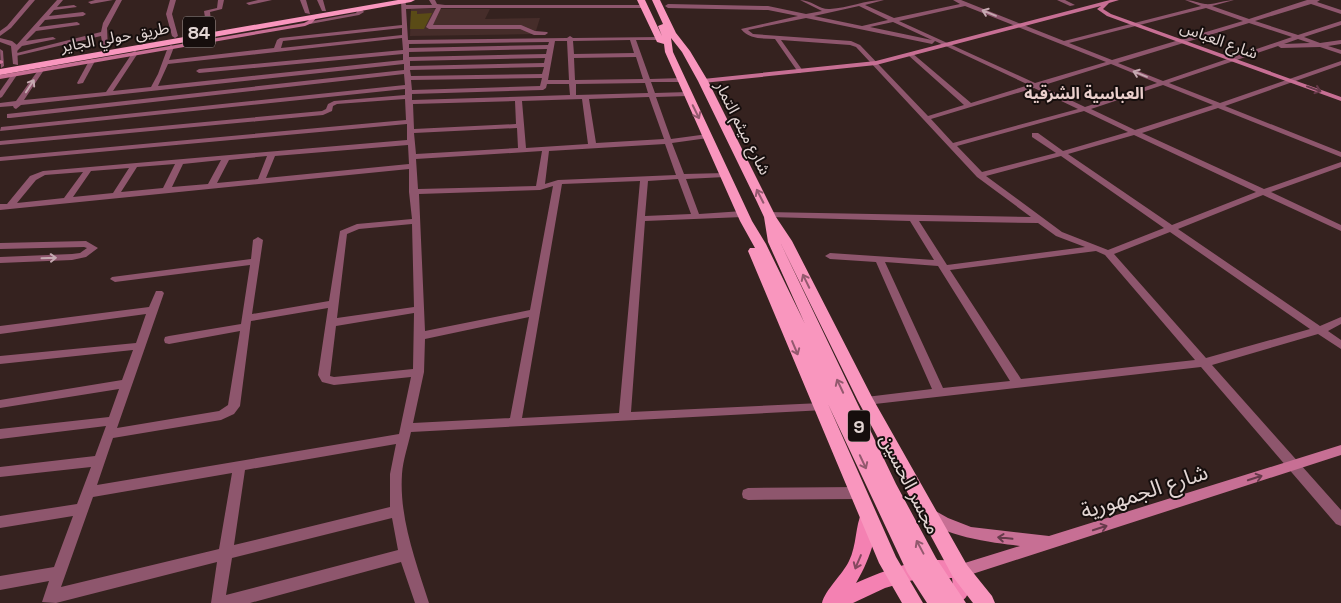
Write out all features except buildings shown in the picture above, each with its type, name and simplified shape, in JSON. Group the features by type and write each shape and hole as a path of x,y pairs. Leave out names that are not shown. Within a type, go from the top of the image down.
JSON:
{"highway":[{"name":"طريق حولي الجاير","path":"1,65 15,56 106,48 210,30 311,18 324,10 383,0"},
{"name":"9","path":"656,0 669,34"},
{"path":"645,2 669,34"},
{"name":"طريق حولي الجاير","path":"1,65 79,61 360,9 406,3"},
{"path":"667,3 675,18"},
{"name":"شارع ميثم التمار","path":"669,34 686,51 703,81 770,215 767,243"},
{"name":"شارع ميثم التمار","path":"669,34 669,52 725,175 745,217 767,243"},
{"path":"770,215 786,242 866,400 960,571 985,603"},
{"path":"745,217 750,243 858,493 895,575 913,603"},
{"name":"مجسر الحسين","path":"767,243 878,494 914,566 939,603"},
{"name":"مجسر الحسين","path":"767,243 889,488 929,564 956,603"}],"main road":[{"path":"703,81 876,63 1113,1"},
{"name":"شارع العباس","path":"1113,1 1101,7 1102,11 1341,99"},
{"path":"0,77 79,61 92,61 171,47 311,18"},
{"name":"شارع الجمهورية","path":"960,571 1054,543 1341,450"},
{"path":"926,509 944,522 969,532 1054,543"},
{"path":"831,603 855,569 864,544 868,514"},
{"path":"831,603 895,575 912,570 939,568 960,571 962,585 959,592 939,603"}],"street":[{"path":"0,34 9,27 32,0"},
{"path":"15,56 21,44 60,0"},
{"path":"91,2 110,0"},
{"path":"106,48 102,34 107,20 119,0"},
{"path":"172,0 170,14 174,36"},
{"path":"210,30 207,11 219,9 221,0"},
{"path":"249,4 268,0"},
{"path":"303,0 311,18"},
{"path":"320,0 324,10"},
{"path":"432,0 438,6"},
{"path":"745,0 749,8"},
{"path":"764,0 768,8"},
{"path":"803,0 826,11"},
{"path":"851,0 1341,228"},
{"path":"881,0 744,29 752,36 856,44 954,145 980,175 1059,234 1108,253 1341,520"},
{"path":"956,0 1341,155"},
{"path":"1060,0 1072,5"},
{"path":"1188,0 1341,52"},
{"path":"1063,43 1231,0"},
{"path":"928,118 1248,21 1307,1 1317,0"},
{"path":"1307,1 1341,12"},
{"path":"422,603 406,554 397,511 396,474 418,372 420,336 407,66 406,3 438,6 645,2"},
{"path":"667,3 768,8 945,45"},
{"path":"859,28 965,4"},
{"path":"52,9 74,6"},
{"path":"438,6 429,27 521,28 537,34 586,33"},
{"path":"44,18 83,14"},
{"path":"954,145 1085,109 1341,23"},
{"path":"34,28 78,24"},
{"path":"15,56 102,34"},
{"path":"1,130 407,66 552,39 632,38 669,34"},
{"path":"21,44 69,37"},
{"path":"570,38 573,97"},
{"path":"632,38 670,141 680,177 696,216"},
{"path":"777,38 800,71"},
{"path":"277,50 280,40 407,66 544,88 552,39"},
{"path":"0,40 12,44 15,56"},
{"path":"1285,42 1296,46"},
{"path":"1270,46 1319,45 1341,42"},
{"path":"154,89 171,47"},
{"path":"10,116 187,96 551,47"},
{"path":"166,62 205,56 277,50 407,66 572,82 682,80"},
{"path":"0,51 1,65"},
{"path":"108,94 135,53"},
{"path":"910,54 970,106"},
{"path":"571,56 638,55"},
{"path":"187,96 205,56"},
{"path":"0,105 192,85 407,66 549,56"},
{"path":"80,83 92,61"},
{"path":"980,175 1137,133 1341,63"},
{"path":"198,71 548,65"},
{"path":"0,143 323,113 330,110 330,104 407,66 518,99 688,94"},
{"path":"1,130 40,70"},
{"path":"0,96 14,75"},
{"path":"585,97 592,145"},
{"path":"518,99 522,149"},
{"path":"0,159 410,126 520,126"},
{"path":"1035,135 1341,345"},
{"path":"0,207 261,181 522,149 670,141 708,136"},
{"path":"10,206 33,178 43,173 411,142"},
{"path":"540,188 546,148"},
{"path":"261,181 272,154"},
{"path":"212,186 226,158"},
{"path":"166,191 180,162"},
{"path":"1108,253 1263,192 1341,164"},
{"path":"115,196 134,166"},
{"path":"66,200 89,170"},
{"path":"414,192 540,188 558,182 725,175"},
{"path":"625,417 644,178"},
{"path":"515,422 558,182"},
{"path":"770,215 835,214 913,219 1041,220"},
{"path":"642,219 696,216 745,217"},
{"path":"913,219 1018,384"},
{"path":"416,222 357,227 343,233 324,374 326,379 334,380 418,372"},
{"path":"109,434 221,415 230,411 234,406 258,240"},
{"path":"0,246 86,244 93,248 83,255 72,257 0,260"},
{"path":"830,256 942,265 1096,248"},
{"path":"880,259 939,392"},
{"path":"115,279 256,261"},
{"path":"50,600 159,293"},
{"path":"169,340 333,304"},
{"path":"330,323 420,309"},
{"path":"0,330 153,310"},
{"path":"420,336 534,314"},
{"path":"866,400 1204,363 1320,330 1341,320"},
{"path":"0,360 140,346"},
{"path":"0,404 126,384"},
{"path":"88,492 239,466 405,433 515,422 821,407"},
{"path":"0,434 113,421"},
{"path":"0,472 99,461"},
{"path":"218,603 239,466"},
{"path":"748,494 858,493"},
{"path":"0,522 82,509"},
{"path":"50,600 397,511"},
{"path":"224,603 406,554"},
{"path":"0,583 60,574"}],"shaded area":[{"path":"411,9 490,9 485,19 540,18 535,34 410,36"},
{"path":"411,11 417,11 417,14 432,13 424,29 410,29"}],"district":[{"name":"العباسية الشرقية","path":"1084,93"}]}
